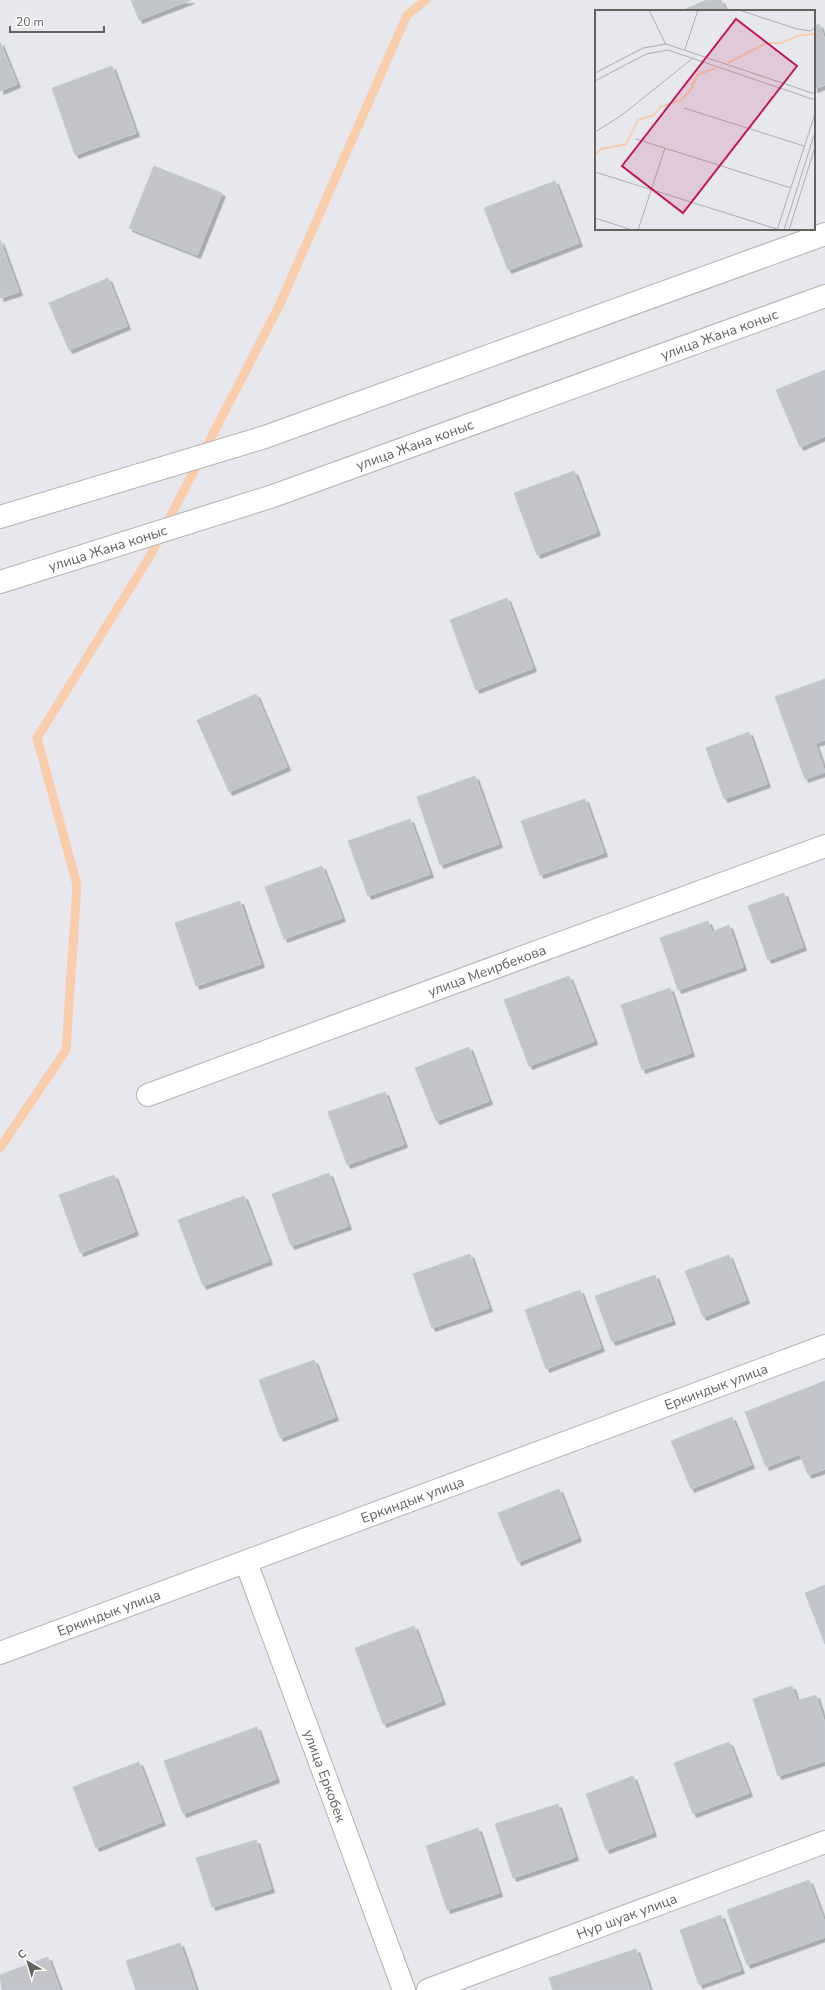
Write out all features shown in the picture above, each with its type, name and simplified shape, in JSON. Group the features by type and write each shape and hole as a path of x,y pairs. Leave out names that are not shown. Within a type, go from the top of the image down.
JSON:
{"street":[{"path":"0,516 265,437 825,234"},
{"name":"улица Жана коныс","path":"9,579 273,496 825,296"},
{"name":"улица Меирбекова","path":"148,1095 825,846"},
{"name":"Еркиндык улица","path":"0,1653 825,1346"},
{"name":"улица Еркобек","path":"246,1562 404,1990"},
{"name":"Нур шуак улица","path":"428,1990 825,1842"}],"building":[{"path":"131,0 191,0 139,20"},
{"path":"707,0 721,0 726,10 683,10"},
{"path":"819,24 825,40 825,85 815,89 815,26"},
{"path":"0,42 17,84 0,91"},
{"path":"112,66 136,133 75,155 52,88"},
{"path":"154,166 222,193 197,255 129,228"},
{"path":"555,181 579,243 508,270 484,208"},
{"path":"0,240 19,292 0,298"},
{"path":"108,278 127,326 69,350 49,303"},
{"path":"825,370 825,436 800,447 776,390"},
{"path":"574,471 597,532 537,555 514,493"},
{"path":"507,598 533,668 476,690 450,620"},
{"path":"825,679 825,740 815,743 825,772 805,779 775,697"},
{"path":"256,694 287,767 229,792 197,720"},
{"path":"749,732 767,784 724,799 706,748"},
{"path":"475,776 499,844 440,865 417,797"},
{"path":"585,799 604,853 540,875 521,821"},
{"path":"410,819 430,874 368,896 348,841"},
{"path":"322,866 342,918 284,939 265,887"},
{"path":"784,893 803,947 768,960 748,906"},
{"path":"240,901 261,964 196,986 175,923"},
{"path":"708,921 712,932 729,925 743,967 678,990 660,938"},
{"path":"569,976 594,1041 529,1066 504,1000"},
{"path":"670,988 691,1053 642,1070 621,1005"},
{"path":"469,1047 489,1101 436,1121 415,1068"},
{"path":"385,1092 404,1144 347,1165 328,1112"},
{"path":"329,1173 348,1226 291,1246 272,1194"},
{"path":"114,1175 135,1232 80,1253 59,1195"},
{"path":"244,1196 269,1261 203,1286 178,1220"},
{"path":"470,1254 489,1308 432,1328 413,1274"},
{"path":"729,1255 746,1300 703,1317 685,1271"},
{"path":"655,1275 672,1321 612,1342 595,1296"},
{"path":"580,1290 601,1348 546,1369 525,1310"},
{"path":"314,1360 335,1417 280,1438 259,1380"},
{"path":"825,1381 825,1469 808,1475 800,1454 766,1467 745,1412"},
{"path":"732,1417 751,1465 691,1489 671,1441"},
{"path":"559,1489 578,1538 518,1562 498,1513"},
{"path":"825,1585 825,1644 805,1593"},
{"path":"414,1626 442,1701 383,1724 355,1648"},
{"path":"792,1686 797,1701 816,1695 825,1724 825,1761 778,1776 753,1699"},
{"path":"257,1727 276,1779 183,1814 164,1761"},
{"path":"729,1742 749,1793 693,1814 674,1763"},
{"path":"139,1762 162,1822 96,1848 73,1787"},
{"path":"633,1776 653,1833 606,1850 586,1794"},
{"path":"558,1804 575,1857 513,1878 495,1824"},
{"path":"478,1828 499,1893 447,1910 426,1846"},
{"path":"256,1840 271,1889 212,1907 196,1858"},
{"path":"809,1880 825,1923 825,1937 747,1965 727,1910"},
{"path":"721,1915 741,1970 699,1985 680,1930"},
{"path":"180,1943 196,1990 136,1990 126,1961"},
{"path":"636,1949 650,1990 553,1990 549,1978"},
{"path":"48,1957 60,1990 2,1990 0,1975"}],"waterway":[{"path":"0,1148 66,1050 77,885 37,738 150,556 279,306 407,15 426,0"}]}
